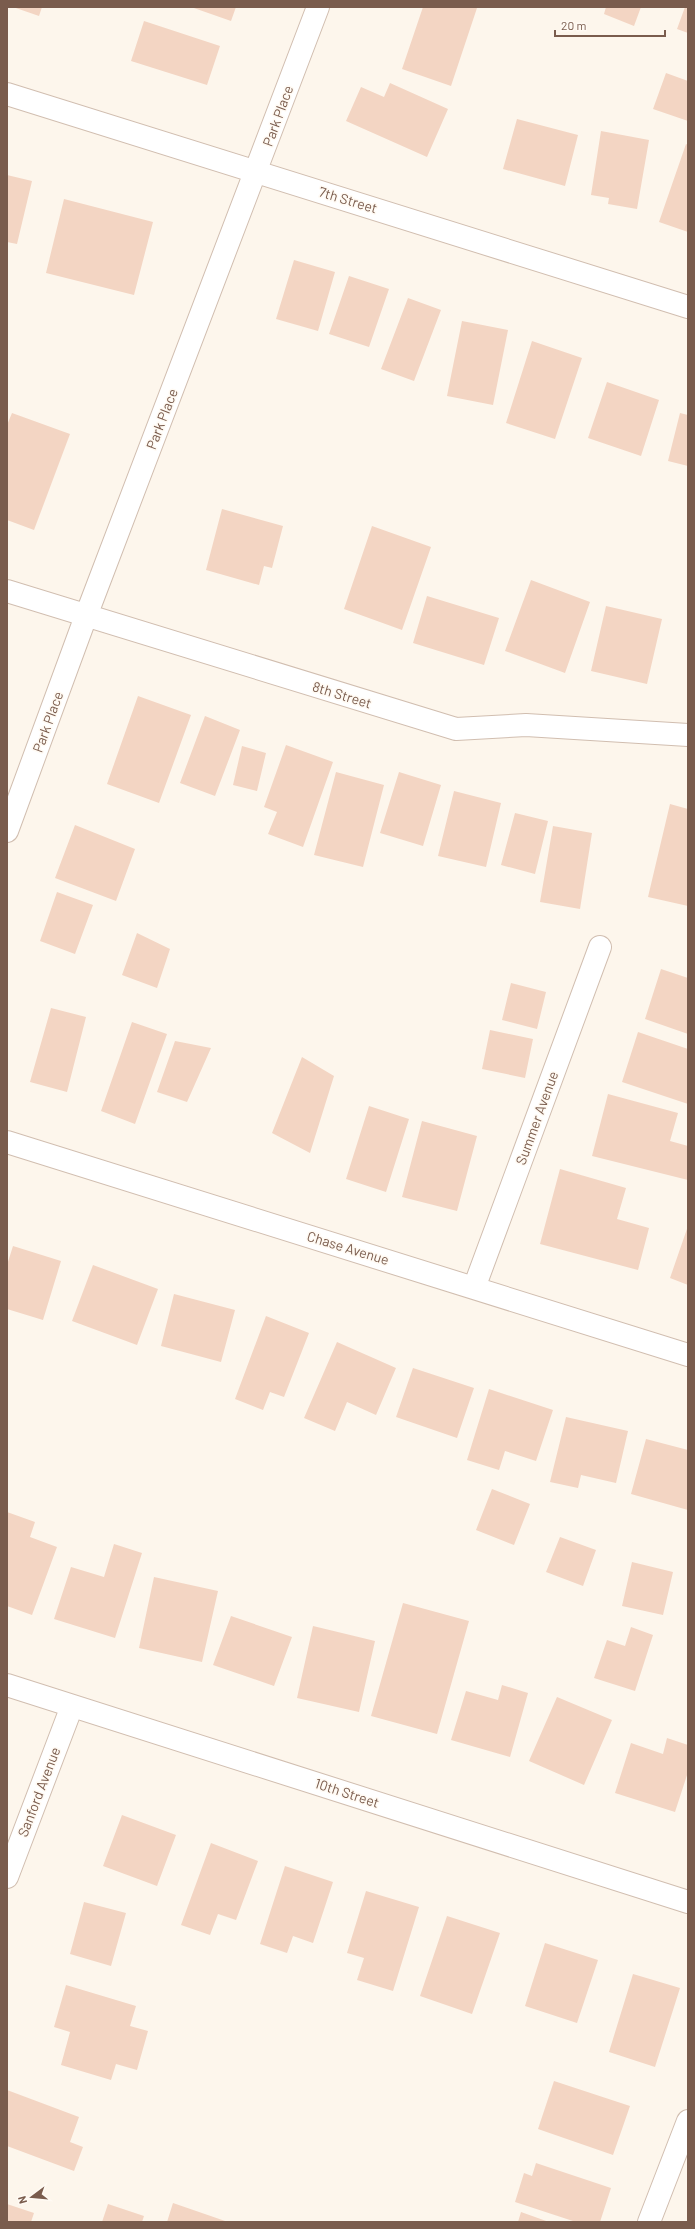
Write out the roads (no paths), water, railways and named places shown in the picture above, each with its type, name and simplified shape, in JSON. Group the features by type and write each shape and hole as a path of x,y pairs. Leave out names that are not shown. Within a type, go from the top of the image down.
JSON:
{"street":[{"name":"Park Place","path":"7,831 86,616 257,172 318,7"},
{"name":"7th Street","path":"7,94 688,307"},
{"name":"8th Street","path":"7,591 456,729 526,725 688,734"},
{"name":"Summer Avenue","path":"474,1288 600,947"},
{"name":"Chase Avenue","path":"7,1142 688,1355"},
{"name":"10th Street","path":"7,1685 688,1902"},
{"name":"Sanford Avenue","path":"7,1877 72,1706"},
{"path":"649,2222 688,2121"}]}
